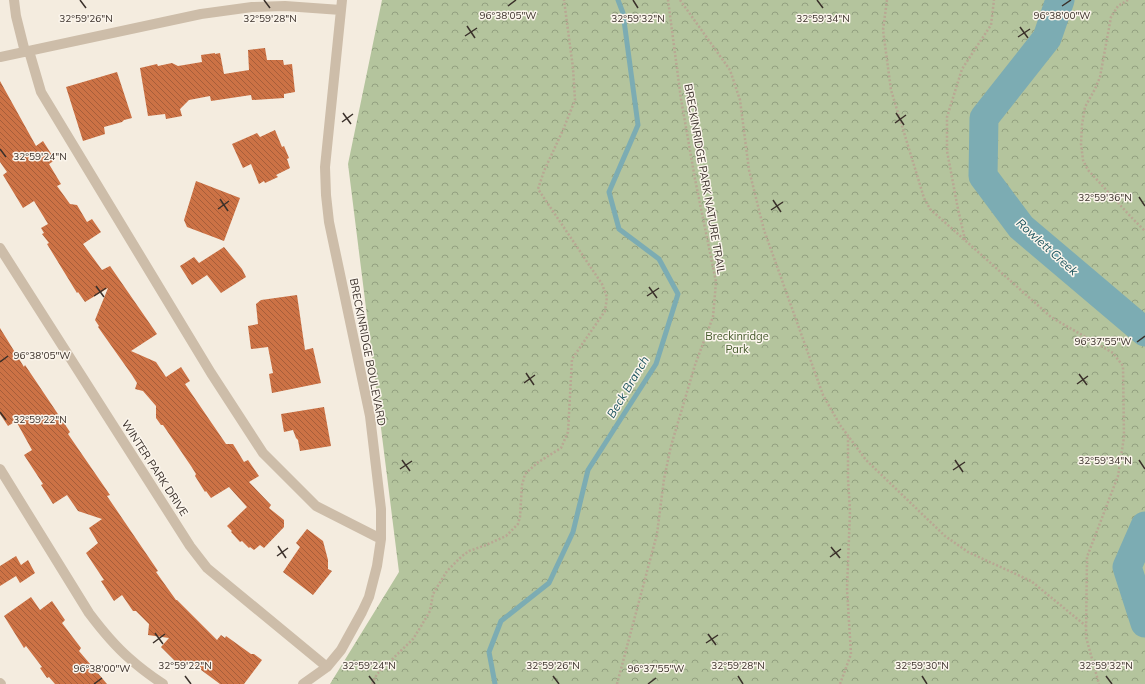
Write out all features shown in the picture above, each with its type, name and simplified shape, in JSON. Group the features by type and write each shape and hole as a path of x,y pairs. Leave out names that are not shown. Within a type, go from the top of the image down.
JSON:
{"street":[{"path":"14,0 16,16 41,92 211,373 263,453 316,506 381,539"},
{"path":"0,57 201,14 238,9 341,5"},
{"name":"BRECKINRIDGE BOULEVARD","path":"303,684 328,668 342,650 362,612 368,597 377,566 381,539 381,509 370,416 329,222 326,195 325,167 341,5"},
{"name":"WINTER PARK DRIVE","path":"0,248 190,546 207,568 328,668"},
{"path":"0,469 89,613 128,657 163,684"}],"path":[{"path":"372,684 377,674 413,639 430,611 433,594 447,572 462,556 469,551 486,546 506,536 518,524 520,517 522,485 525,474 537,463 561,448 568,432 572,359 605,311 607,297 602,284 538,189 575,100 573,68 564,0"},
{"name":"BRECKINRIDGE PARK NATURE TRAIL","path":"617,684 656,534 664,479 671,446 695,365 713,317 716,282 695,179 681,99 668,0"},
{"path":"680,0 730,70 740,100 749,170 764,230 823,395 840,425 866,460 945,536 968,552 1031,582 1087,626"},
{"path":"887,0 883,30 891,90 924,198 930,209 1051,317 1113,352 1122,366 1124,437 1118,476 1087,557 1086,637 1099,684"},
{"path":"966,240 958,209 947,151 947,117 962,69 991,25 994,0"},
{"path":"1128,0 1118,6 1111,17 1100,77 1085,107 1081,144 1083,160 1088,170 1145,231"},
{"path":"840,684 851,654 847,588 850,511 848,436"}],"green space":[{"name":"Breckinridge Park","path":"382,0 1145,0 1145,684 330,684 399,572 348,164"}],"building":[{"path":"265,48 267,60 283,60 284,65 292,64 295,92 284,94 284,98 252,100 251,95 211,101 210,96 189,100 180,109 182,116 166,119 165,114 148,116 140,68 157,64 158,66 172,63 178,66 202,62 201,55 220,53 224,74 249,70 248,50"},
{"path":"117,72 132,118 104,127 105,134 83,141 66,87"},
{"path":"0,81 36,146 43,141 55,160 49,164 61,184 57,186 70,204 77,205 87,222 92,219 101,232 83,244 102,270 110,266 157,334 131,351 156,362 166,377 181,367 190,381 185,384 226,444 233,444 244,462 248,460 259,476 249,482 271,505 269,508 284,520 284,527 264,548 260,545 254,550 250,547 249,548 242,541 240,542 231,532 232,531 227,526 247,507 229,487 211,498 206,491 205,492 195,476 196,474 191,466 163,425 161,425 156,418 156,406 143,391 135,389 137,383 98,327 99,326 95,320 108,288 85,302 78,292 77,293 47,244 49,243 42,234 44,233 41,228 48,224 34,201 23,208 3,175 7,172 0,162"},
{"path":"275,130 282,147 284,146 289,158 287,159 290,168 276,175 278,177 259,184 251,164 243,168 232,144 257,133 260,137"},
{"path":"196,181 240,198 224,241 187,227 184,220"},
{"path":"224,247 242,269 246,277 221,293 207,275 192,285 180,266 194,257 199,263"},
{"path":"297,295 305,350 313,348 321,383 272,393 269,374 273,373 268,347 251,349 248,326 258,324 256,304 261,300"},
{"path":"0,328 24,367 25,365 70,432 68,434 110,495 107,496 176,600 217,640 221,635 225,638 226,636 262,660 244,684 220,684 189,661 182,668 161,647 169,638 148,635 149,624 136,611 133,611 122,595 114,601 101,581 104,580 86,553 98,543 89,528 102,519 78,511 67,495 53,504 41,485 43,484 24,455 32,450 16,421 8,426 0,414"},
{"path":"324,407 331,446 300,451 298,440 293,430 284,432 281,414"},
{"path":"307,529 323,541 328,560 328,569 332,571 313,595 283,572 300,547 296,543"},
{"path":"16,556 21,565 28,560 35,573 20,583 16,576 0,586 0,566"},
{"path":"31,597 40,610 52,601 65,620 62,623 81,648 79,651 107,684 55,684 49,677 47,678 40,668 42,667 26,646 24,648 4,616"}],"waterway":[{"name":"Beck Branch","path":"495,684 489,652 501,621 549,583 573,532 588,470 656,364 678,294 659,259 619,229 609,192 638,125 623,13 618,0"},
{"name":"Rowlett Creek","path":"1060,0 1047,38 984,118 983,176 1021,227 1145,332"},
{"name":"Rowlett Creek","path":"1145,526 1127,567 1145,623"}]}
